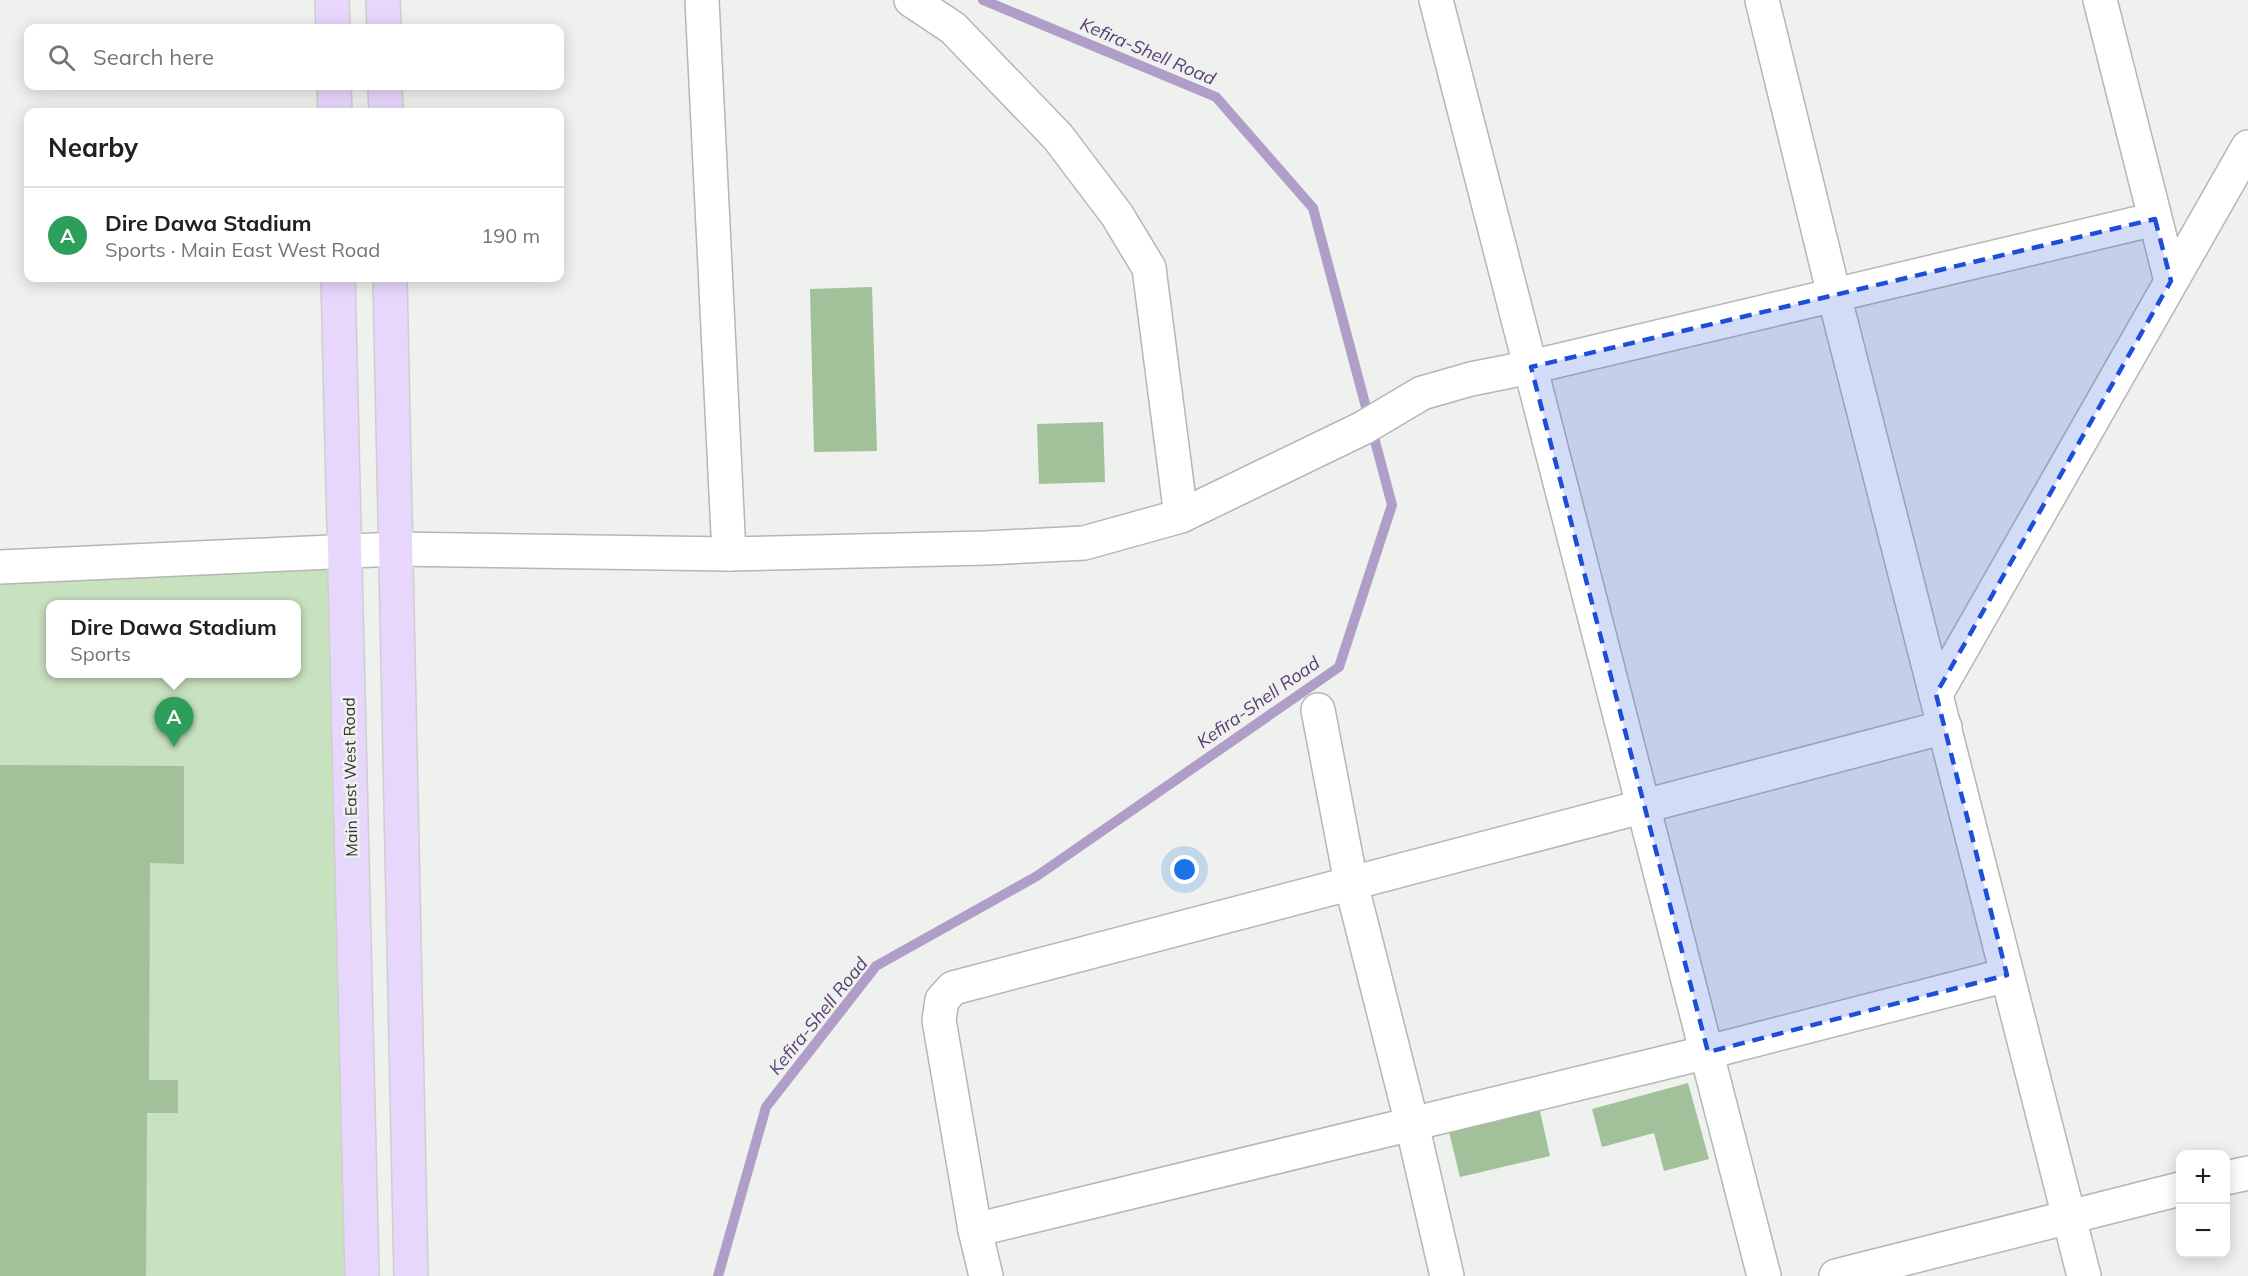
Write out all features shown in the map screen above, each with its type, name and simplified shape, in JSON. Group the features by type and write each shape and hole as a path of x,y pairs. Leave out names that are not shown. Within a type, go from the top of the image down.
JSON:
{"main road":[{"path":"332,0 333,24"},
{"path":"383,0 384,24"},
{"path":"334,90 335,108"},
{"path":"385,90 386,108"},
{"name":"Main East West Road","path":"338,282 362,1276"},
{"path":"390,282 411,1276"},
{"path":"353,926 403,927"}],"street":[{"path":"702,0 729,554"},
{"path":"911,0 953,28 1058,137 1117,215 1149,268 1181,516"},
{"path":"1436,0 1764,1276"},
{"path":"1762,0 1834,295 2084,1276"},
{"path":"2100,0 2171,281"},
{"path":"1936,694 2248,147"},
{"path":"0,567 396,549 729,554 986,548 1084,543 1181,516 1363,428 1422,393 1471,379 1531,368 2155,219"},
{"path":"1318,710 1351,884 1412,1125 1447,1276"},
{"path":"986,1276 975,1230 939,1020 942,1000 953,988 1944,727"},
{"path":"975,1230 1708,1052 2007,975"},
{"path":"2230,1177 2248,1173"},
{"path":"1836,1276 2176,1190"}],"highlighted area":[{"path":"2155,219 2171,281 1936,694 2007,975 1708,1052 1531,367"}],"green space":[{"path":"344,552 362,1276 0,1276 0,567"}],"building":[{"path":"872,287 877,451 814,452 810,289"},
{"path":"1103,422 1105,482 1039,484 1037,424"},
{"path":"0,765 184,766 184,864 150,863 149,1080 178,1080 178,1113 147,1113 146,1276 0,1276"},
{"path":"1688,1083 1709,1159 1664,1171 1654,1133 1602,1147 1592,1109"},
{"path":"1539,1107 1550,1156 1460,1177 1448,1128"}],"waterway":[{"name":"Kefira-Shell Road","path":"718,1276 766,1107 876,966 1037,876 1339,667 1392,505 1313,208 1216,97 983,0"}],"place":[{"name":"Dire Dawa Stadium","path":"174,747"}]}
